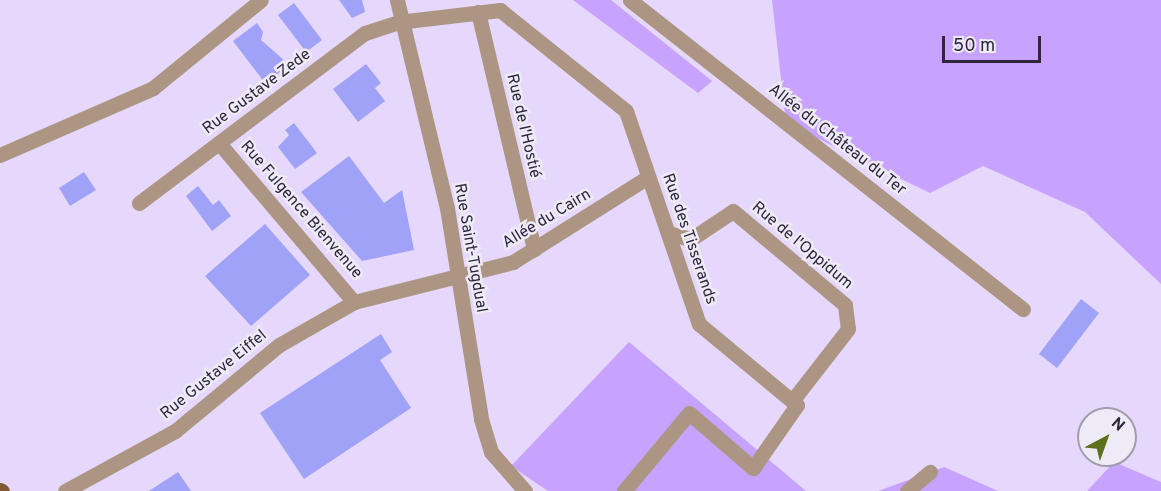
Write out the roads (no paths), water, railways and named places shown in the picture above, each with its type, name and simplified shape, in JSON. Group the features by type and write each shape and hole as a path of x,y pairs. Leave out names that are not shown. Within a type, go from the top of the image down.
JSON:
{"street":[{"path":"0,155 153,88 261,0"},
{"name":"Rue Saint-Tugdual","path":"397,0 447,208 491,452 525,491"},
{"name":"Allée du Château du Ter","path":"630,0 1023,309"},
{"name":"Rue des Tisserands","path":"402,21 500,10 626,111 699,324 792,401"},
{"name":"Rue de l'Hostié","path":"478,12 534,249"},
{"name":"Rue Gustave Zede","path":"139,203 365,33 402,21"},
{"name":"Rue Fulgence Bienvenue","path":"219,143 354,302"},
{"name":"Allée du Cairn","path":"458,277 513,262 648,177"},
{"name":"Rue de l'Oppidum","path":"668,233 691,239 733,211 845,305 848,329 792,401"},
{"name":"Rue Gustave Eiffel","path":"65,491 175,431 279,345 354,302 458,277"},
{"path":"624,491 688,413 753,468 797,405 792,401"},
{"path":"907,491 930,472"}]}
